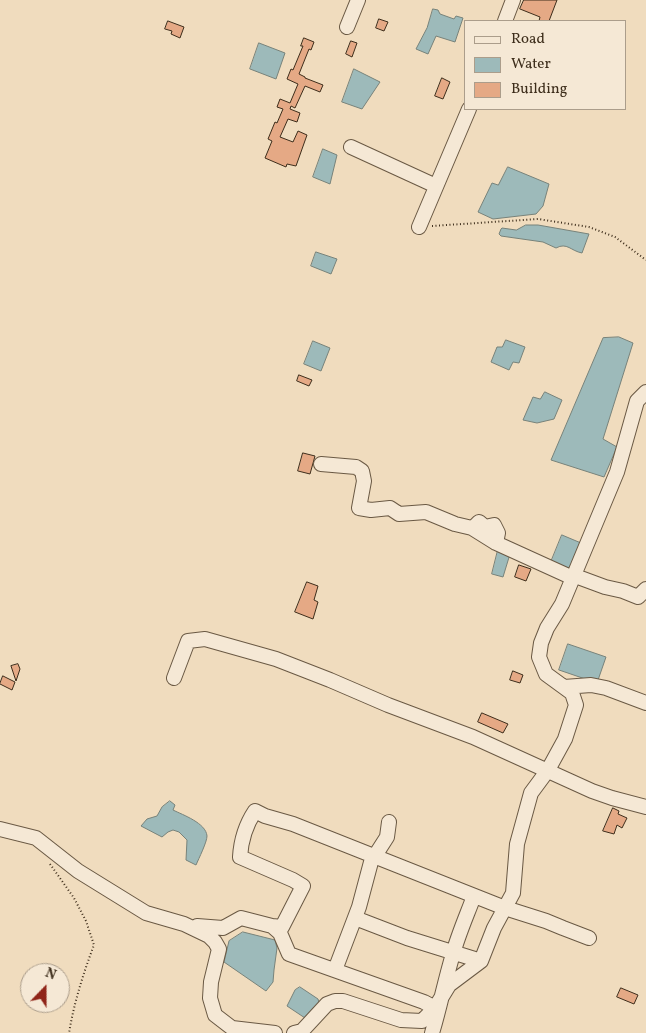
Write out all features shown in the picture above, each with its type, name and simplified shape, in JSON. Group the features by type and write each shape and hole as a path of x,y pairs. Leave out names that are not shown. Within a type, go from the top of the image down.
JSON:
{"street":[{"path":"347,27 358,0"},
{"path":"505,20 513,0"},
{"path":"419,227 468,110"},
{"path":"351,147 436,186"},
{"path":"294,1033 302,1031 327,1004 335,1001 343,1001 401,1020 422,1021 438,1003 448,985 481,961 494,928 512,893 517,844 531,793 548,770 565,739 576,705 572,694 546,674 539,657 541,643 547,628 562,604 617,472 637,401 646,392"},
{"path":"321,464 356,467 362,471 364,481 360,508 371,510 390,508 399,514 426,512 455,524 472,528 496,543 573,578 578,577 638,597 646,589"},
{"path":"174,678 188,641 205,639 276,659 388,705 473,737 592,791 646,807"},
{"path":"564,687 598,686 646,703"},
{"path":"0,829 36,838 78,871 146,913 184,924 203,927 223,928 241,918 272,926 282,926 303,886 240,857 240,844 247,823 255,811 293,824 505,908 546,921 589,938"},
{"path":"335,970 359,908 371,862 387,837 388,822"},
{"path":"432,1033 438,1014 438,1003 453,952 474,896"},
{"path":"355,918 407,938 481,961"},
{"path":"184,924 209,936 216,942 219,949 211,982 210,998 214,1015 232,1028 275,1033"},
{"path":"272,926 280,933 288,954 424,1002 438,1003"}],"path":[{"path":"419,227 538,219 589,227 615,237 646,260"},
{"path":"50,864 74,898 86,921 94,945 73,1008 69,1033"}],"water":[{"path":"433,9 438,10 440,14 454,19 456,16 463,18 455,42 436,36 428,54 416,49 427,28"},
{"path":"259,43 285,53 276,79 250,69"},
{"path":"354,69 380,82 362,109 342,102"},
{"path":"323,149 337,155 330,184 313,177"},
{"path":"508,167 549,184 543,206 536,214 493,219 478,212 492,183 498,185"},
{"path":"526,225 538,225 589,234 582,253 566,246 556,248 543,242 501,236 499,234 502,228 516,230"},
{"path":"316,252 337,259 331,274 311,266"},
{"path":"619,337 633,343 603,439 617,447 604,477 551,460 603,338"},
{"path":"506,340 525,347 519,363 513,362 509,370 491,362 497,347 502,347"},
{"path":"313,341 330,348 321,371 304,364"},
{"path":"545,392 562,400 554,419 537,423 523,420 533,397 540,399"},
{"path":"562,535 581,543 569,569 551,562"},
{"path":"498,550 510,554 503,577 492,574"},
{"path":"568,644 606,657 597,683 559,670"},
{"path":"170,801 175,805 173,810 198,823 206,831 206,842 196,865 186,860 187,840 179,832 173,830 162,837 141,826 147,819 157,816 162,807"},
{"path":"243,932 275,940 277,948 273,982 266,991 224,962 229,941"},
{"path":"300,987 318,999 320,1006 305,1018 287,1006 295,990"}],"building":[{"path":"524,0 557,0 549,20 539,20 540,17 520,9"},
{"path":"379,19 388,22 384,31 376,28"},
{"path":"168,21 184,27 180,38 171,34 172,31 165,29"},
{"path":"304,38 314,42 311,50 309,49 299,74 323,85 320,92 305,86 295,108 291,106 290,109 300,113 297,122 288,119 280,137 293,142 298,131 307,135 296,166 287,164 286,167 265,158 272,141 268,139 283,109 277,107 280,99 290,103 298,84 287,79 303,46 301,46"},
{"path":"351,41 357,43 352,57 346,54"},
{"path":"442,78 450,82 443,99 435,96"},
{"path":"299,375 312,380 309,386 297,381"},
{"path":"303,453 315,456 310,474 298,471"},
{"path":"519,565 531,569 526,581 515,577"},
{"path":"307,582 318,586 314,600 318,602 313,619 295,612"},
{"path":"18,664 20,669 16,681 11,666"},
{"path":"513,671 523,675 520,683 510,680"},
{"path":"3,676 15,682 12,690 0,684"},
{"path":"482,713 508,724 503,733 478,722"},
{"path":"613,808 619,811 618,814 627,818 622,828 617,825 614,834 603,831"},
{"path":"621,988 638,995 634,1004 617,997"}]}
